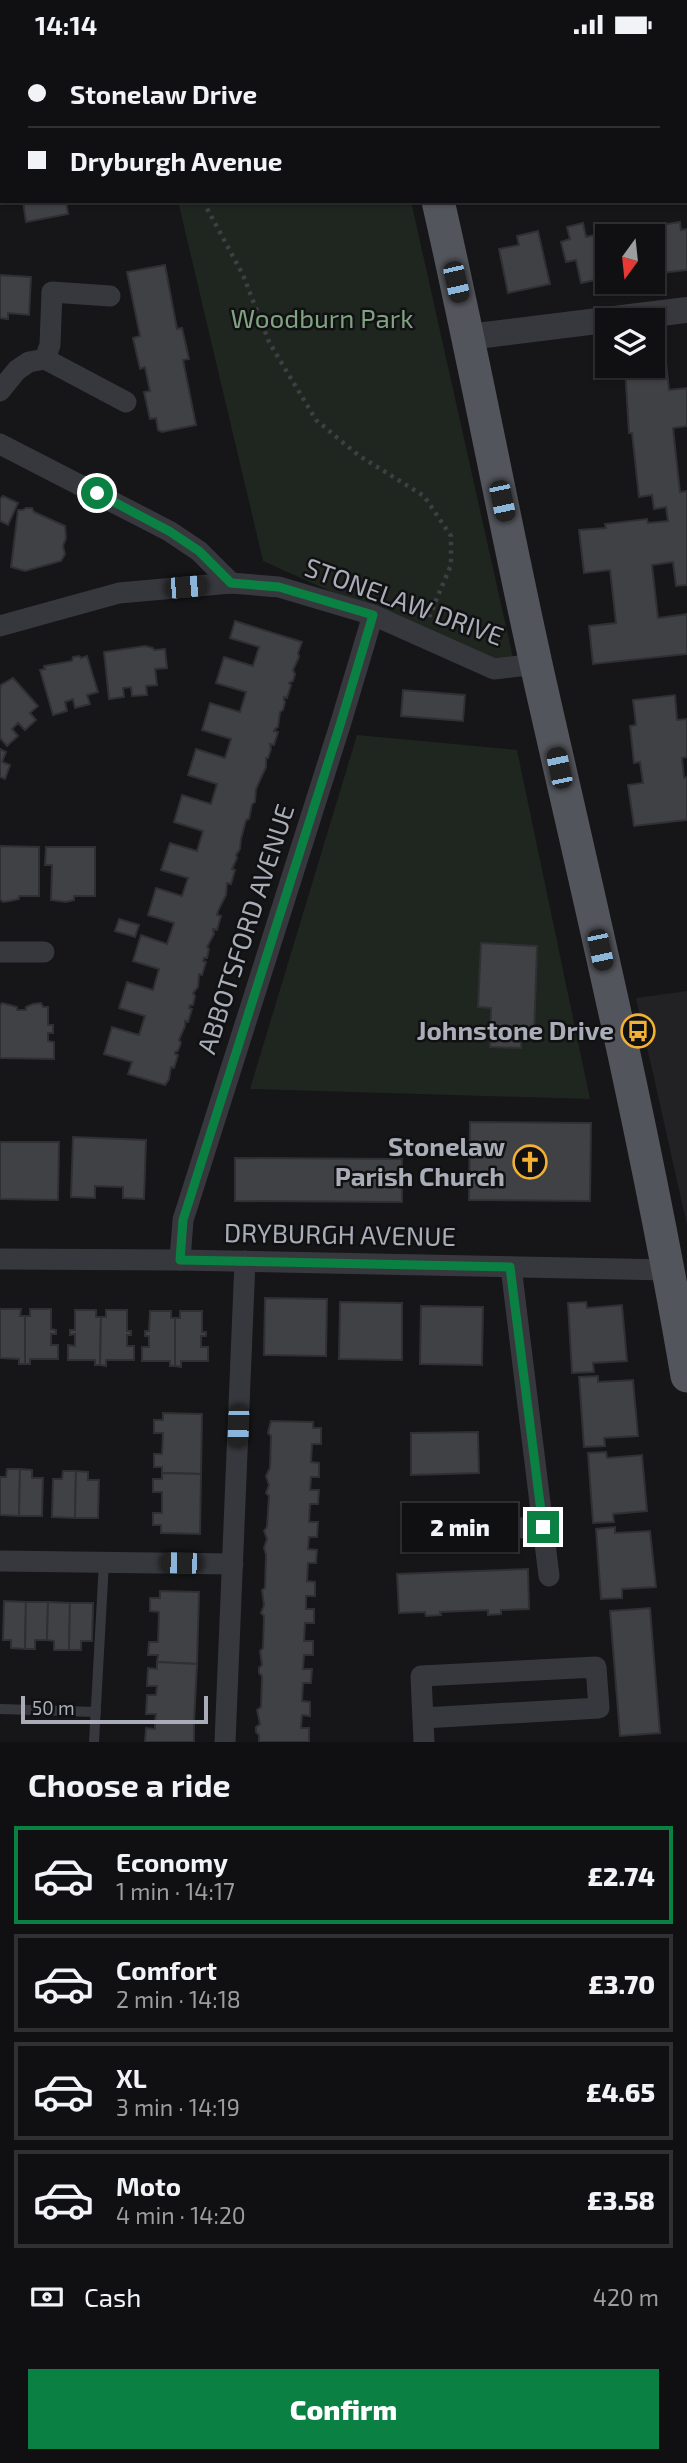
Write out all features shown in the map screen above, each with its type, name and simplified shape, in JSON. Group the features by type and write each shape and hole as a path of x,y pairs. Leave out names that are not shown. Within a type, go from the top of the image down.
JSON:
{"main road":[{"path":"438,203 469,337 536,664 647,1158 687,1376"}],"street":[{"path":"45,359 50,345 52,292 110,296"},
{"path":"469,337 687,310"},
{"path":"0,391 18,370 29,362 45,359 126,402"},
{"path":"0,444 169,531 199,551 231,583"},
{"name":"STONELAW DRIVE","path":"0,626 119,593 231,583 279,587 373,615 494,669 536,664"},
{"name":"ABBOTSFORD AVENUE","path":"180,1260 183,1220 373,615"},
{"path":"0,952 44,952"},
{"name":"DRYBURGH AVENUE","path":"0,1259 669,1270"},
{"path":"225,1742 245,1261"},
{"path":"510,1267 549,1576"},
{"path":"415,1532 543,1527"},
{"path":"0,1560 233,1564"},
{"path":"423,1718 599,1708 596,1667 421,1676 424,1742"}],"lane":[{"path":"94,1742 104,1562"},
{"path":"0,1709 96,1712"}],"path":[{"path":"204,203 243,275 269,342 316,420 358,455 424,496 451,536 451,565 420,638"}],"shaded area":[{"path":"687,991 687,1225 636,998"}],"green space":[{"name":"Woodburn Park","path":"178,203 411,203 513,658 493,664 263,561"},
{"path":"357,735 517,750 590,1099 250,1089"}],"building":[{"path":"23,203 66,203 68,214 26,222"},
{"path":"680,222 681,230 687,229 687,270 665,273 665,224"},
{"path":"583,223 586,237 595,235 595,280 581,283 576,260 566,262 561,242 570,239 567,227"},
{"path":"538,231 550,284 508,293 499,249 519,245 517,236"},
{"path":"165,265 177,329 182,328 189,359 183,360 196,425 162,432 158,430 156,418 150,419 144,392 150,391 145,367 140,369 133,338 140,336 127,272"},
{"path":"0,275 31,277 29,315 8,313 8,319 0,318"},
{"path":"665,362 669,390 687,388 687,426 673,428 680,492 687,491 687,585 676,586 673,562 652,565 658,618 687,614 687,654 593,664 589,626 616,623 610,570 584,573 579,530 606,528 605,524 647,519 648,523 668,521 666,507 654,509 652,495 639,497 632,433 629,433 626,378 665,378"},
{"path":"3,496 18,503 8,525 0,521 0,499"},
{"path":"32,508 34,512 65,526 65,554 61,561 25,571 11,567 18,510"},
{"path":"235,621 302,642 293,670 293,681 289,683 291,685 287,698 284,697 278,727 274,731 278,732 274,745 270,744 266,767 256,789 255,802 252,804 249,819 246,820 240,849 232,869 235,870 231,884 227,883 226,895 218,911 217,915 221,916 217,930 213,929 214,934 207,947 207,958 203,961 206,962 202,975 199,974 198,987 193,993 195,996 193,1005 189,1008 192,1009 188,1022 185,1021 179,1040 181,1043 175,1052 178,1055 174,1068 171,1067 165,1085 128,1074 132,1062 104,1054 112,1027 139,1035 145,1016 119,1008 127,982 153,990 159,969 133,961 141,935 167,944 174,923 148,915 156,888 182,896 188,878 161,870 170,843 197,851 203,831 174,822 182,795 211,804 217,784 188,775 196,749 225,758 231,739 202,730 210,703 240,712 246,692 216,683 224,657 253,666 259,647 230,638"},
{"path":"145,646 154,650 165,649 167,668 155,669 157,685 146,686 147,695 132,696 131,687 123,688 124,697 109,699 104,652"},
{"path":"87,656 98,692 87,695 90,704 75,708 73,699 65,702 67,711 53,715 40,670 45,669 44,666 72,661 73,657"},
{"path":"13,678 38,706 30,713 36,720 25,730 18,723 12,729 18,736 7,746 0,738 0,690 1,685"},
{"path":"403,690 465,695 463,721 401,716"},
{"path":"675,695 677,720 687,719 687,757 682,758 684,778 687,777 687,820 634,826 628,785 643,783 640,762 634,763 630,726 636,725 633,700"},
{"path":"0,749 6,752 2,762 10,765 5,779 0,777"},
{"path":"0,846 39,847 39,896 19,896 19,899 3,902 0,899"},
{"path":"46,847 95,847 95,896 74,896 74,900 66,902 51,900 52,865 45,865"},
{"path":"119,919 139,925 135,937 115,931"},
{"path":"481,943 537,946 534,1037 521,1036 521,1048 490,1047 491,1008 478,1007"},
{"path":"2,1003 17,1007 17,1010 26,1010 26,1007 41,1003 43,1007 48,1007 48,1025 53,1025 53,1033 48,1033 48,1041 54,1042 54,1059 0,1058"},
{"name":"Stonelaw Parish Church","path":"470,1122 591,1123 590,1201 469,1200"},
{"path":"73,1137 146,1140 144,1199 123,1198 123,1187 95,1186 95,1198 71,1197"},
{"path":"0,1142 59,1142 58,1200 0,1199"},
{"path":"235,1158 402,1159 402,1202 235,1201"},
{"path":"265,1298 327,1299 326,1356 264,1355"},
{"path":"340,1302 402,1303 402,1360 339,1359"},
{"path":"586,1302 587,1308 622,1305 627,1361 593,1363 594,1372 572,1373 568,1303"},
{"path":"421,1306 483,1307 482,1365 420,1364"},
{"path":"0,1309 21,1309 20,1316 25,1316 25,1364 19,1364 19,1359 0,1358"},
{"path":"30,1309 51,1309 51,1329 56,1330 56,1334 51,1334 51,1345 58,1345 58,1359 30,1359 30,1364 25,1364 25,1316 30,1316"},
{"path":"75,1310 96,1310 96,1317 101,1317 100,1365 95,1365 95,1360 68,1360 68,1345 75,1346 75,1334 70,1335 70,1330 75,1330"},
{"path":"106,1310 127,1310 127,1331 131,1331 131,1335 127,1335 127,1346 134,1346 134,1360 106,1360 106,1366 100,1365 101,1317 106,1317"},
{"path":"150,1311 171,1311 171,1318 175,1318 175,1366 170,1366 170,1361 142,1361 142,1347 149,1347 149,1336 145,1336 145,1331 149,1331"},
{"path":"180,1311 202,1311 202,1332 206,1332 206,1336 201,1336 201,1347 208,1347 208,1361 181,1361 181,1367 175,1366 175,1318 180,1318"},
{"path":"598,1376 598,1382 633,1380 638,1436 604,1438 605,1446 584,1447 579,1377"},
{"path":"163,1413 202,1414 201,1474 162,1473 162,1467 154,1467 154,1454 162,1454 163,1433 154,1433 154,1420 163,1420"},
{"path":"271,1421 313,1422 313,1428 321,1428 321,1444 312,1444 311,1462 319,1463 319,1477 311,1477 310,1490 319,1490 318,1504 310,1504 309,1522 318,1522 317,1537 309,1537 308,1549 317,1550 316,1563 308,1563 307,1581 315,1582 315,1596 306,1596 306,1609 314,1609 314,1623 305,1623 304,1641 313,1641 313,1655 304,1655 303,1669 312,1669 311,1683 303,1683 302,1701 310,1702 310,1716 302,1715 301,1728 309,1728 309,1742 259,1742 256,1732 256,1727 260,1724 257,1710 261,1707 262,1676 259,1668 262,1665 260,1651 263,1648 264,1616 261,1613 264,1605 262,1590 265,1588 264,1548 267,1539 264,1531 267,1527 269,1496 266,1493 269,1485 266,1476 270,1468 271,1436 268,1433"},
{"path":"478,1432 479,1473 411,1475 411,1433"},
{"path":"606,1452 607,1458 642,1455 647,1511 613,1514 614,1522 593,1523 588,1453"},
{"path":"7,1469 20,1469 19,1516 0,1515 0,1477 6,1477"},
{"path":"20,1469 32,1470 32,1478 43,1478 42,1516 19,1516"},
{"path":"63,1471 76,1471 75,1518 52,1517 53,1479 62,1479"},
{"path":"76,1471 88,1472 88,1480 99,1480 98,1518 75,1518"},
{"path":"162,1473 201,1474 200,1534 161,1533 161,1525 153,1525 153,1513 162,1513 162,1492 153,1492 153,1479 162,1479"},
{"path":"615,1527 615,1533 650,1531 656,1587 622,1589 622,1598 601,1599 596,1529"},
{"path":"528,1569 529,1609 501,1610 501,1614 488,1615 488,1610 440,1612 441,1615 426,1616 425,1612 399,1613 397,1574"},
{"path":"160,1591 199,1592 197,1664 157,1662 158,1655 148,1655 149,1642 158,1642 159,1612 150,1611 150,1598 160,1598"},
{"path":"4,1601 26,1602 25,1649 11,1648 11,1640 3,1640"},
{"path":"26,1602 48,1602 47,1640 35,1640 35,1649 25,1649"},
{"path":"48,1602 70,1603 69,1650 54,1650 54,1641 47,1640"},
{"path":"70,1603 93,1603 92,1641 81,1641 81,1650 69,1650"},
{"path":"650,1608 660,1733 620,1736 610,1611"},
{"path":"157,1662 197,1664 194,1722 155,1721 156,1714 146,1714 147,1695 156,1695 157,1686 147,1686 148,1668 157,1669"},
{"path":"155,1721 194,1722 194,1742 145,1742 146,1728 155,1729"}],"place":[{"name":"Johnstone Drive","path":"638,1031"},
{"name":"Stonelaw Parish Church","path":"530,1162"}],"route":[{"path":"97,493 169,531 199,551 231,583 279,587 373,615 183,1220 180,1260 510,1267 543,1527"}]}
